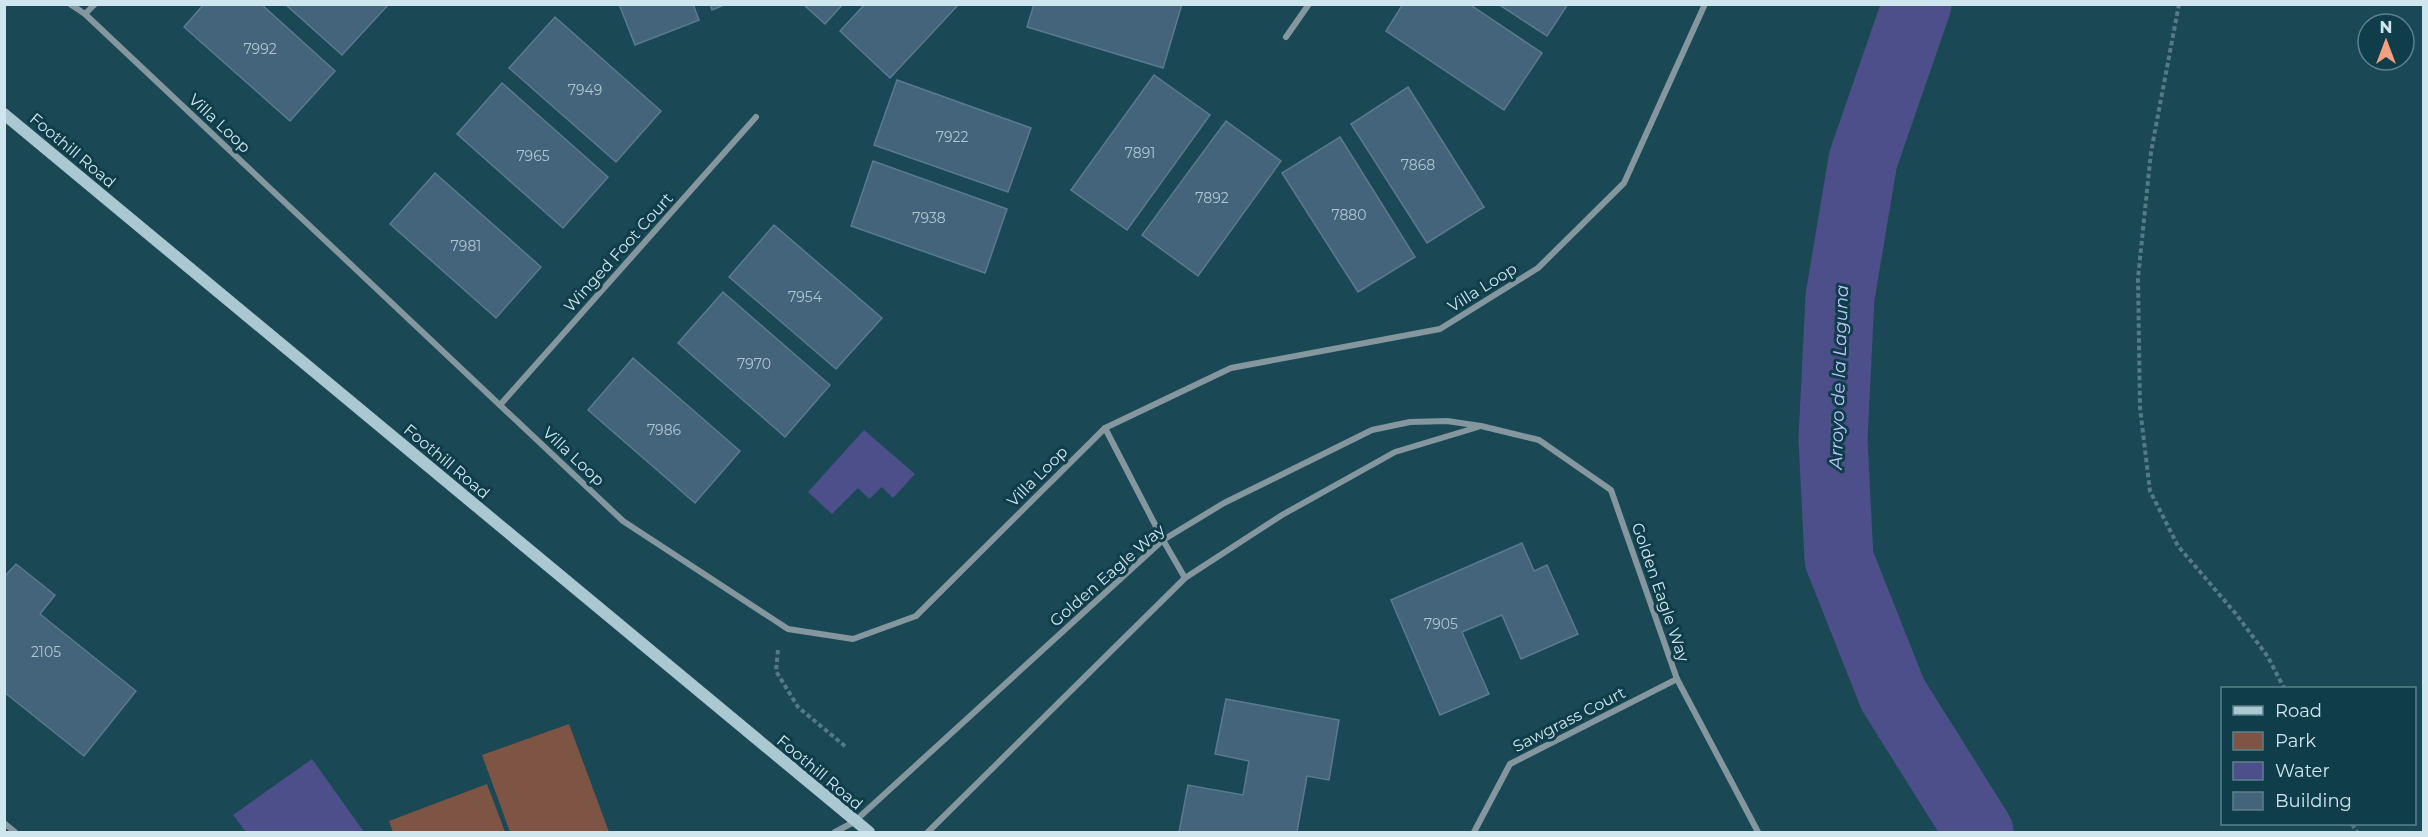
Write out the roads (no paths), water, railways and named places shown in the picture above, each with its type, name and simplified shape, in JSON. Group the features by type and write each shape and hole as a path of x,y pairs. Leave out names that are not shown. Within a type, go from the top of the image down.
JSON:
{"main road":[{"name":"Foothill Road","path":"4,114 854,822 869,832"}],"street":[{"name":"Villa Loop","path":"70,4 85,14 623,521 788,629 853,639 916,616 1105,428 1231,368 1440,329 1538,268 1624,183 1705,4"},
{"path":"85,14 94,4"},
{"path":"1286,37 1309,4"},
{"name":"Winged Foot Court","path":"500,405 756,117"},
{"name":"Golden Eagle Way","path":"835,832 854,822 1163,540 1224,503 1372,430 1410,422 1447,421 1481,426 1539,440 1611,490 1677,679 1758,832"},
{"path":"928,832 1185,578 1282,515 1395,452 1481,426"},
{"path":"1105,428 1185,578"},
{"name":"Sawgrass Court","path":"1474,832 1510,764 1677,679"},
{"path":"4,823 15,832"}],"water":[{"path":"864,430 915,474 893,498 882,487 869,499 858,488 832,514 808,492"},
{"path":"312,759 364,832 246,832 233,815"}],"waterway":[{"name":"Arroyo de la Laguna","path":"1917,4 1863,160 1840,297 1833,439 1839,559 1893,695 1979,832"}]}
